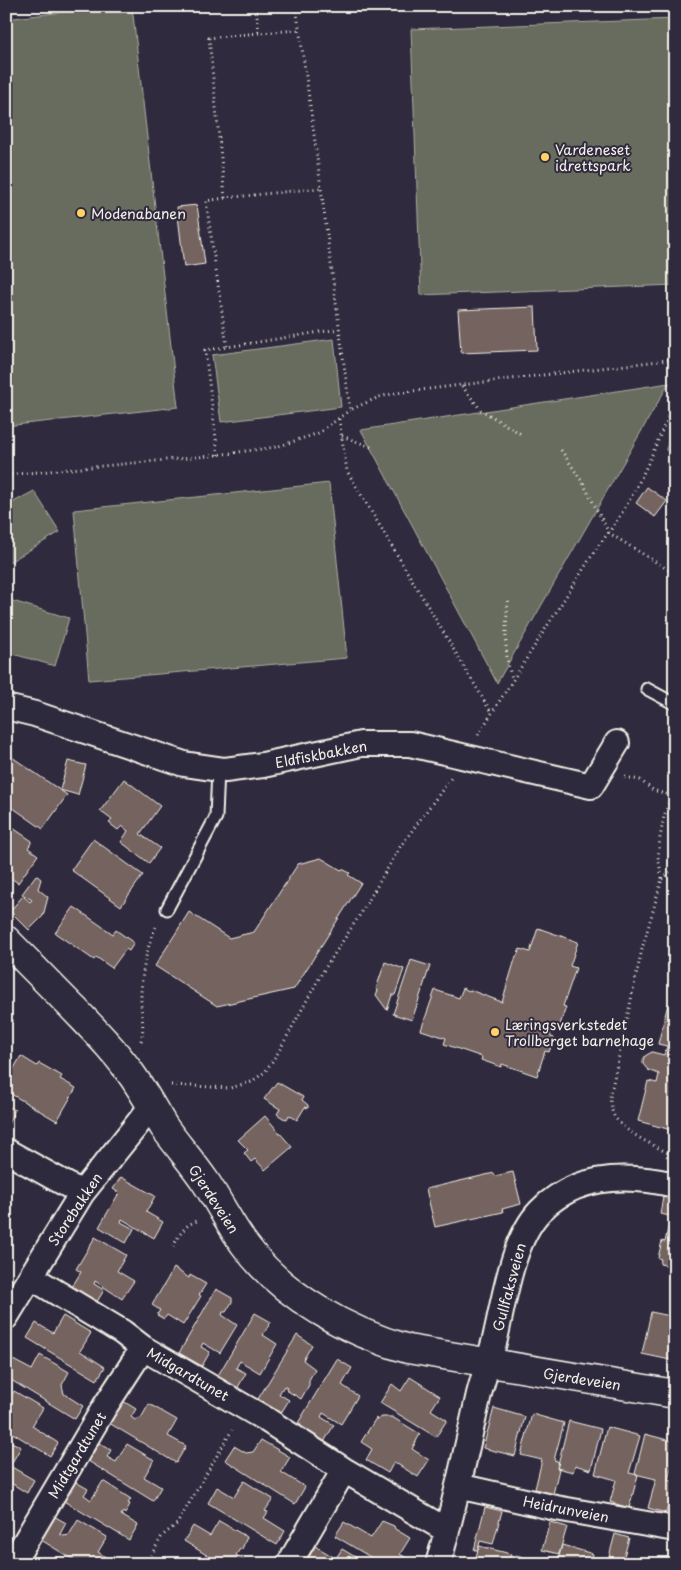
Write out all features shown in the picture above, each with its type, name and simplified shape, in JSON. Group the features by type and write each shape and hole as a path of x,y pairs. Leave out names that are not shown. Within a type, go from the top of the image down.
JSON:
{"street":[{"name":"Eldfiskbakken","path":"6,707 35,714 184,764 225,770 264,765 361,744 410,744 591,786"},
{"path":"591,786 617,742"},
{"name":"Gjerdeveien","path":"6,940 104,1040 134,1077 164,1126 205,1182 225,1216 262,1265 284,1285 329,1316 380,1341 408,1349 675,1394"},
{"name":"Storebakken","path":"6,1317 82,1193 152,1106"},
{"path":"6,1151 82,1193"},
{"name":"Gullfaksveien","path":"488,1362 521,1240 540,1211 576,1186 599,1180 624,1178 670,1184"},
{"name":"Midgardtunet","path":"31,1278 122,1332 143,1348 245,1407 344,1470 446,1530"},
{"name":"Midtgardtunet","path":"12,1564 104,1408 143,1348"},
{"path":"438,1564 488,1362"},
{"path":"289,1564 344,1470"},
{"name":"Heidrunveien","path":"458,1486 556,1508 675,1529"}],"lane":[{"path":"648,688 675,704"},
{"path":"167,909 216,817 218,769"}],"path":[{"path":"256,6 259,33"},
{"path":"296,6 350,410"},
{"path":"225,198 209,38 299,30"},
{"path":"227,346 206,201 321,188"},
{"path":"218,455 205,350 339,329"},
{"path":"6,475 218,455 276,447 319,433 350,410 379,397 396,393 675,359"},
{"path":"462,386 481,410 521,434"},
{"path":"171,1085 230,1088 251,1082 265,1072 279,1051 322,973 363,910 400,846 437,797 608,533 645,470 675,398"},
{"path":"339,419 347,471 491,712"},
{"path":"342,436 371,447"},
{"path":"561,450 583,483 608,533 675,574"},
{"path":"508,600 506,642 508,668 512,679"},
{"path":"591,786 621,776 640,780 653,790 673,796"},
{"path":"675,787 660,838 658,857 662,879 642,949 610,1097 611,1110 617,1121 646,1141 668,1152 675,1153"},
{"path":"662,879 675,869"},
{"path":"140,1044 144,1029 141,1001 149,944 167,909"},
{"path":"668,1152 670,1184"},
{"path":"173,1247 182,1230 189,1223 202,1219"},
{"path":"146,1564 162,1536 177,1524 245,1407"}],"green space":[{"name":"Modenabanen","path":"112,6 132,6 178,407 6,426 6,19"},
{"name":"Vardeneset idrettspark","path":"675,19 675,285 421,295 411,29"},
{"path":"334,339 341,407 221,422 212,355"},
{"path":"669,383 497,683 361,430"},
{"path":"329,483 347,658 89,680 74,510"},
{"path":"34,491 60,532 6,564 6,506"},
{"path":"6,599 69,618 55,666 6,652"}],"building":[{"path":"197,205 205,264 184,267 177,207"},
{"path":"535,307 537,350 461,353 458,310"},
{"path":"671,432 675,433 675,453 666,450"},
{"path":"647,487 667,501 655,517 636,503"},
{"path":"9,755 67,795 43,829 6,803 6,759"},
{"path":"68,761 86,765 78,795 60,790"},
{"path":"124,779 160,806 140,834 160,848 149,863 121,842 128,831 122,826 118,830 109,823 112,820 100,811"},
{"path":"13,828 32,841 28,848 38,855 18,883 11,878 7,884 6,836"},
{"path":"93,839 143,875 121,906 71,870"},
{"path":"321,858 350,873 348,875 361,883 294,989 217,1006 155,966 189,912 229,938 254,932 298,864"},
{"path":"36,875 41,879 38,889 48,897 43,916 29,930 10,911 23,896 30,902 32,900 22,894"},
{"path":"74,907 113,934 116,930 134,943 129,951 126,949 112,968 96,957 94,960 55,933"},
{"path":"538,928 578,942 570,966 576,968 563,1006 566,1007 559,1028 553,1026 550,1036 554,1038 549,1052 545,1051 537,1076 502,1064 501,1067 481,1060 482,1057 444,1044 446,1038 421,1030 435,990 459,998 463,988 502,1002 516,956 520,949 530,952"},
{"path":"411,960 430,966 412,1020 393,1014"},
{"path":"385,962 404,969 395,995 392,995 387,1010 376,995 378,990 376,989"},
{"path":"668,1004 675,1005 675,1131 638,1121 648,1081 657,1083 659,1074 648,1070 643,1064 643,1060 645,1056 652,1052 664,1055 667,1046 658,1044"},
{"path":"21,1056 37,1066 39,1063 62,1076 60,1079 76,1088 57,1121 6,1091 6,1082"},
{"path":"277,1082 303,1097 302,1100 308,1105 308,1108 305,1107 297,1120 289,1115 287,1119 283,1118 277,1114 280,1109 264,1099"},
{"path":"6,1105 15,1110 6,1128"},
{"path":"265,1116 292,1147 265,1170 255,1159 251,1162 244,1153 248,1150 238,1140"},
{"path":"513,1172 521,1204 502,1209 503,1212 435,1227 426,1189 494,1173 495,1176"},
{"path":"121,1177 155,1196 146,1212 163,1222 154,1238 122,1219 121,1222 134,1229 126,1243 99,1227 119,1193 113,1189"},
{"path":"663,1196 675,1199 675,1217 660,1214"},
{"path":"670,1219 675,1220 675,1267 660,1264 661,1259 658,1258 662,1241 665,1242"},
{"path":"95,1237 126,1255 117,1271 134,1281 122,1299 95,1281 94,1284 104,1290 95,1305 70,1290 81,1272 76,1269"},
{"path":"174,1268 189,1278 190,1275 206,1284 199,1295 201,1296 183,1325 167,1315 164,1319 157,1315 160,1310 152,1305"},
{"path":"216,1289 232,1298 232,1302 222,1315 237,1325 220,1353 203,1343 201,1347 210,1352 202,1366 179,1353"},
{"path":"651,1312 675,1317 675,1361 642,1354"},
{"path":"255,1313 271,1322 263,1335 277,1344 260,1373 240,1361 236,1368 246,1373 237,1389 217,1377"},
{"path":"63,1316 91,1333 80,1351 105,1367 97,1380 27,1338 36,1323 53,1333"},
{"path":"297,1335 312,1345 303,1360 315,1369 301,1399 286,1390 287,1388 284,1386 279,1394 289,1400 281,1413 258,1399"},
{"path":"40,1355 69,1372 62,1385 64,1394 83,1406 75,1419 6,1377 6,1372 13,1360 32,1370"},
{"path":"337,1359 352,1368 342,1385 358,1396 341,1424 323,1413 321,1417 334,1425 324,1442 299,1427 301,1425 298,1423"},
{"path":"410,1377 440,1396 431,1410 447,1420 436,1437 380,1403 392,1384 401,1391"},
{"path":"14,1391 43,1408 32,1426 58,1443 50,1456 6,1429 6,1404"},
{"path":"123,1401 136,1409 131,1417 135,1420 141,1418 149,1404 177,1420 168,1436 186,1446 176,1463 109,1423"},
{"path":"494,1408 525,1417 515,1456 483,1448"},
{"path":"532,1414 564,1423 554,1460 559,1462 557,1468 559,1469 553,1494 535,1489 542,1460 521,1455"},
{"path":"382,1417 392,1417 420,1434 412,1449 429,1460 418,1477 394,1462 388,1473 366,1460 372,1449 361,1442 376,1418 377,1420"},
{"path":"569,1421 601,1429 591,1470 575,1465 573,1472 557,1468"},
{"path":"607,1427 640,1436 629,1473 638,1475 629,1508 610,1502 616,1480 595,1474"},
{"path":"645,1434 675,1442 675,1453 668,1480 675,1482 666,1513 648,1508 656,1479 635,1474"},
{"path":"6,1439 21,1447 10,1466 34,1480 27,1493 6,1480"},
{"path":"261,1440 290,1457 281,1472 305,1487 295,1504 225,1460 234,1446 246,1453 253,1452"},
{"path":"99,1443 111,1450 107,1457 116,1462 127,1444 154,1460 144,1477 161,1487 153,1501 88,1461"},
{"path":"74,1481 88,1489 84,1495 91,1500 103,1481 131,1499 125,1514 123,1512 121,1515 138,1525 129,1540 62,1500"},
{"path":"244,1481 273,1499 265,1511 268,1512 264,1518 285,1531 277,1545 208,1503 217,1487 234,1497"},
{"path":"485,1507 502,1511 493,1544 480,1541 478,1550 474,1550"},
{"path":"52,1515 66,1523 60,1534 64,1536 69,1535 78,1520 107,1537 98,1552 115,1563 80,1564 38,1538"},
{"path":"219,1521 247,1537 242,1549 236,1555 250,1564 221,1564 184,1541 193,1526 210,1536"},
{"path":"382,1521 394,1526 395,1529 410,1538 400,1554 416,1564 382,1564 335,1536 344,1522 371,1538"},
{"path":"550,1522 567,1527 559,1554 542,1550"},
{"path":"615,1534 629,1538 622,1564 607,1564"},
{"path":"562,1545 593,1554 591,1564 557,1564"},
{"path":"315,1546 332,1556 330,1559 334,1561 342,1549 367,1564 305,1564"},
{"path":"479,1546 511,1554 508,1564 474,1564"},
{"path":"516,1555 548,1564 514,1564"}],"place":[{"name":"Vardeneset idrettspark","path":"545,157"},
{"name":"Modenabanen","path":"81,213"},
{"name":"Læringsverkstedet Trollberget barnehage","path":"495,1032"}]}
